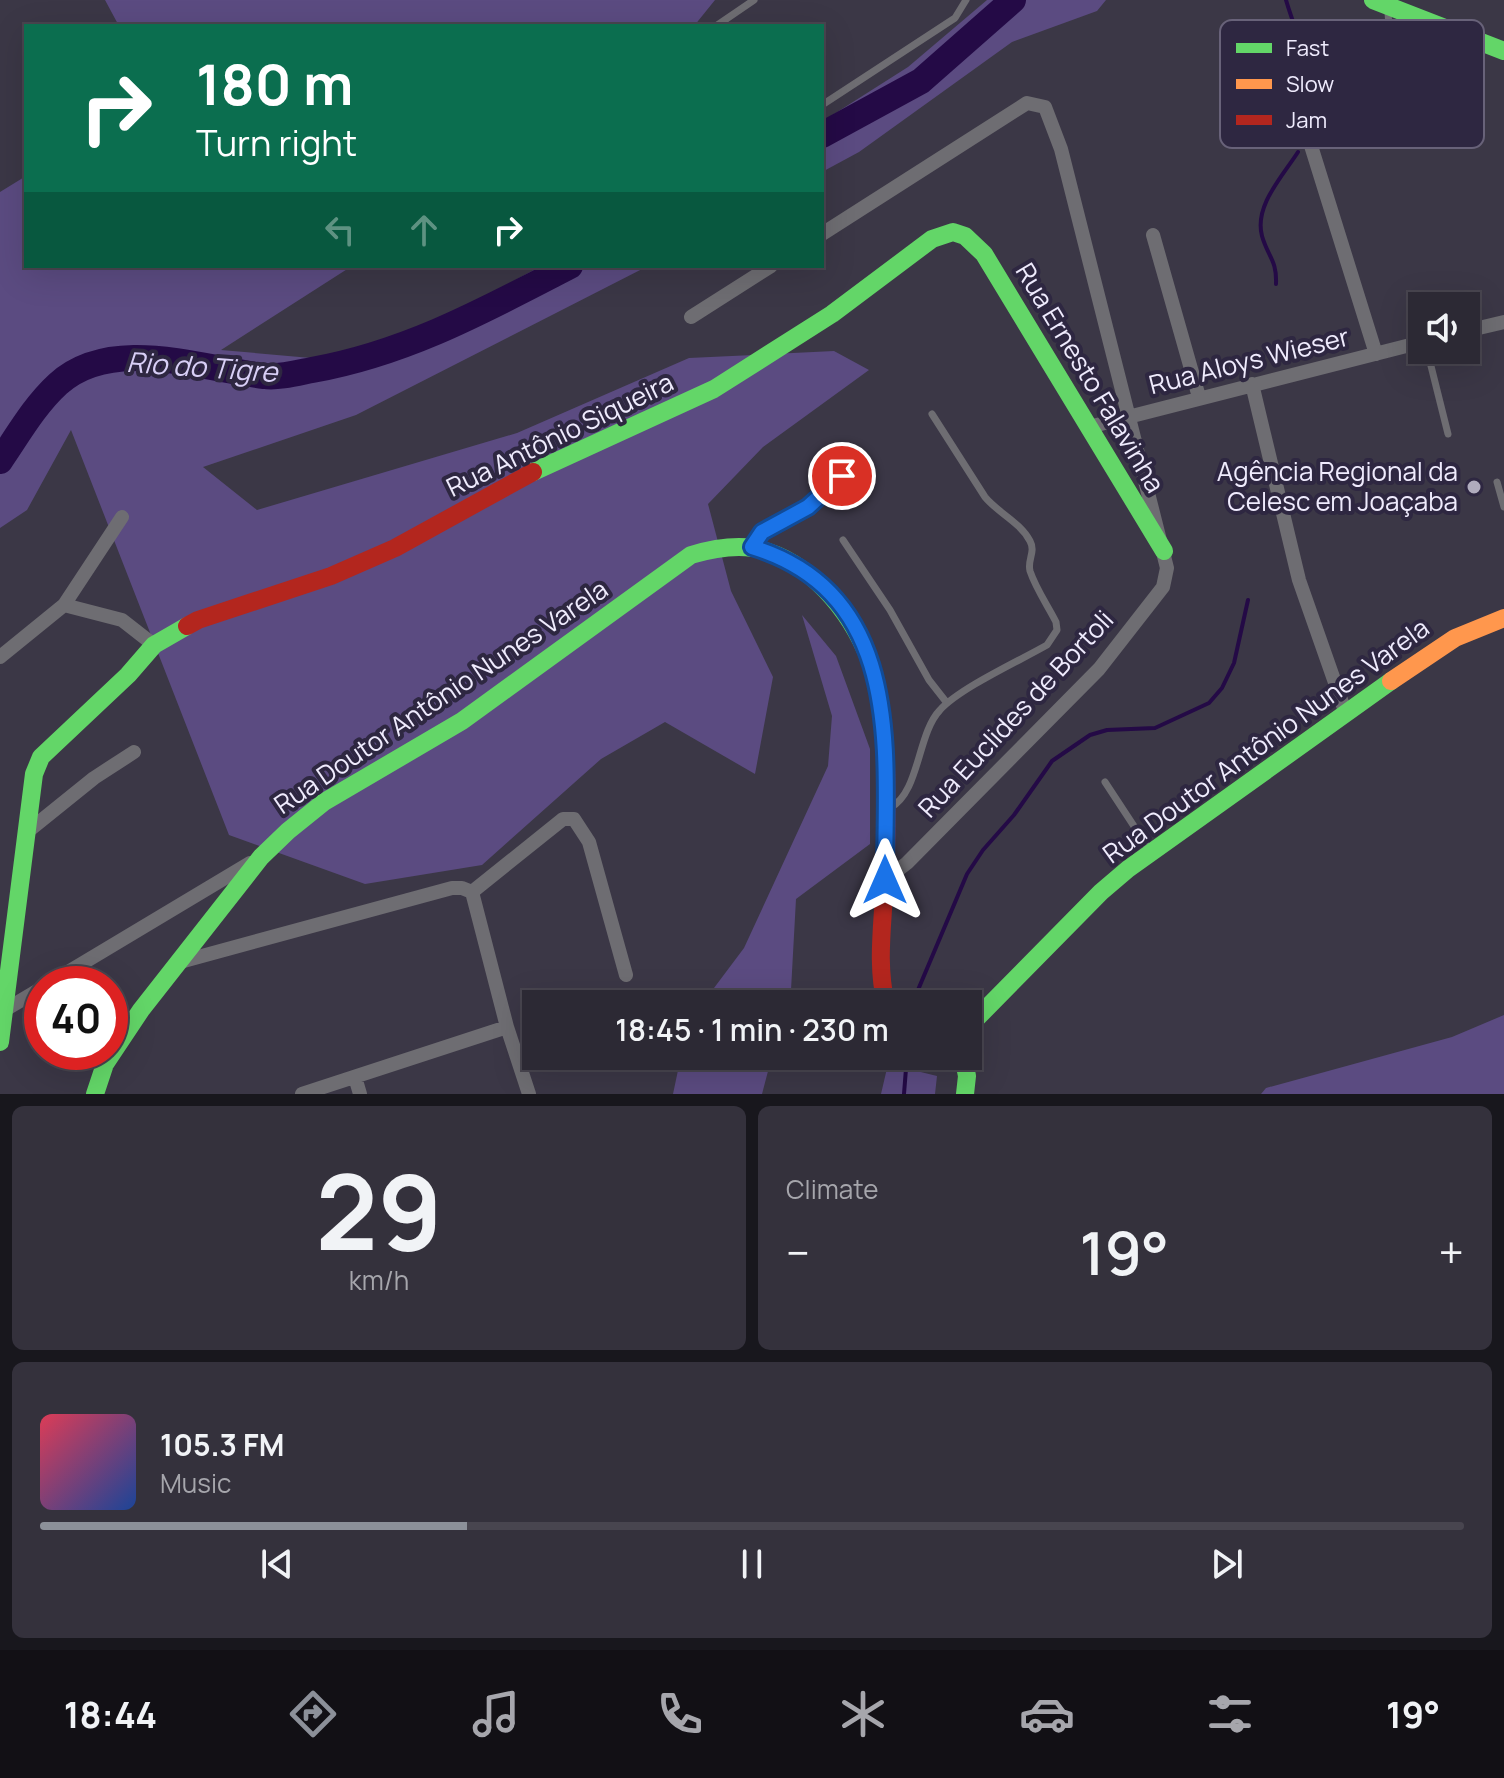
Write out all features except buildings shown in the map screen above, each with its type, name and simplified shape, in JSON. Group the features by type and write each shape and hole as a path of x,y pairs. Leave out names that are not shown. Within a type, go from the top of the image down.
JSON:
{"street":[{"path":"1380,3 1424,20"},
{"path":"1484,43 1504,51"},
{"name":"Rua Euclides de Bortoli","path":"824,233 1027,103 1045,107 1061,149 1164,551 1167,578 1099,669 907,863 885,880"},
{"path":"1312,148 1376,354"},
{"name":"Rua Antônio Siqueira","path":"0,1042 34,774 41,757 128,675 154,645 198,620 331,576 395,548 512,482 714,389 832,314 932,239 953,232 965,236"},
{"path":"1153,235 1199,397"},
{"name":"Rua Ernesto Falavinha","path":"965,236 984,254 1164,551"},
{"path":"691,317 768,268"},
{"path":"1480,328 1504,322"},
{"name":"Rua Aloys Wieser","path":"1089,427 1408,346"},
{"path":"1252,384 1299,580 1346,714"},
{"path":"0,657 64,605 122,517"},
{"name":"Rua Doutor Antônio Nunes Varela","path":"95,1094 105,1064 141,1010 261,857 324,802 462,721 691,555 715,546 752,547 793,563 831,594 869,655 882,704 885,880 879,977 882,990"},
{"path":"64,605 122,620 154,645"},
{"name":"Rua Doutor Antônio Nunes Varela","path":"982,1013 1101,892 1151,851 1455,638 1504,618"},
{"path":"27,832 94,778 134,752"},
{"path":"472,892 563,819 574,819 589,842 626,975"},
{"path":"78,966 261,857"},
{"path":"180,962 452,888 472,892"},
{"path":"472,892 507,1027 529,1094"},
{"path":"3,1011 24,999"},
{"path":"302,1094 507,1027"},
{"path":"965,1094 966,1070"},
{"path":"355,1077 360,1094"}],"lane":[{"path":"719,24 754,0"},
{"path":"824,104 955,18 966,0"},
{"path":"1430,364 1448,434"},
{"path":"885,811 898,804 904,796 938,711 1047,645 1057,630 1056,622 1030,571 1032,543 1021,528 995,510 932,414"},
{"path":"752,547 762,532 808,507 856,462"},
{"path":"1497,482 1504,507"},
{"path":"843,540 890,610 929,680 947,703"},
{"path":"1105,782 1151,851"}],"shaded area":[{"path":"105,0 715,0 696,24 118,24"},
{"path":"987,0 1106,0 1097,11 1012,42 859,152 824,171 824,120 908,67"},
{"path":"24,177 24,268 349,268 221,350 311,358 389,341 475,302 537,268 644,268 356,415 203,467 257,510 517,433 689,358 834,351 869,370 763,447 708,504 731,591 773,677 755,774 665,722 601,759 482,865 365,884 229,835 71,430 27,510 0,528 0,192"},
{"path":"802,615 836,656 870,749 870,844 796,899 791,990 712,990 744,948 828,766 832,716"},
{"path":"1504,1015 1504,1094 1261,1094 1266,1088 1452,1037"},
{"path":"678,1070 768,1070 762,1094 673,1094"},
{"path":"887,1070 912,1070 937,1076 935,1094 881,1094"}],"waterway":[{"name":"Rio do Tigre","path":"824,134 921,81 1013,0"},
{"path":"1286,0 1293,20"},
{"path":"1276,284 1274,264 1262,236 1262,214 1271,192 1298,152"},
{"name":"Rio do Tigre","path":"0,461 41,402 58,384 80,369 104,361 131,358 158,359 269,376 288,375 347,362 413,341 476,314 566,268"},
{"path":"918,990 967,874 1052,761 1090,735 1107,730 1155,728 1209,703 1222,688 1234,663 1248,600"},
{"path":"904,1094 906,1070"}],"traffic: fast":[{"path":"1373,0 1424,20"},
{"path":"1484,43 1504,51"},
{"path":"533,472 714,389 832,314 932,239 953,232 965,236 984,254 1164,551"},
{"path":"95,1094 105,1064 141,1010 261,857 288,831 324,802 462,721 691,555 745,547 792,563 809,575 839,606 870,661"},
{"path":"0,1042 34,774 41,757 128,675 154,645 187,626"},
{"path":"982,1013 1101,892 1128,869 1391,681"},
{"path":"965,1094 966,1070"}],"traffic: slow":[{"path":"1391,681 1455,638 1504,618"}],"traffic: jam":[{"path":"187,626 331,576 395,548 533,472"},
{"path":"870,661 877,686 885,744 886,839 881,949 884,990"}],"place":[{"name":"Agência Regional da Celesc em Joaçaba","path":"1474,487"}],"route":[{"path":"842,476 808,507 762,532 752,547 793,563 831,594 869,655 877,679 885,734 885,880"}]}
